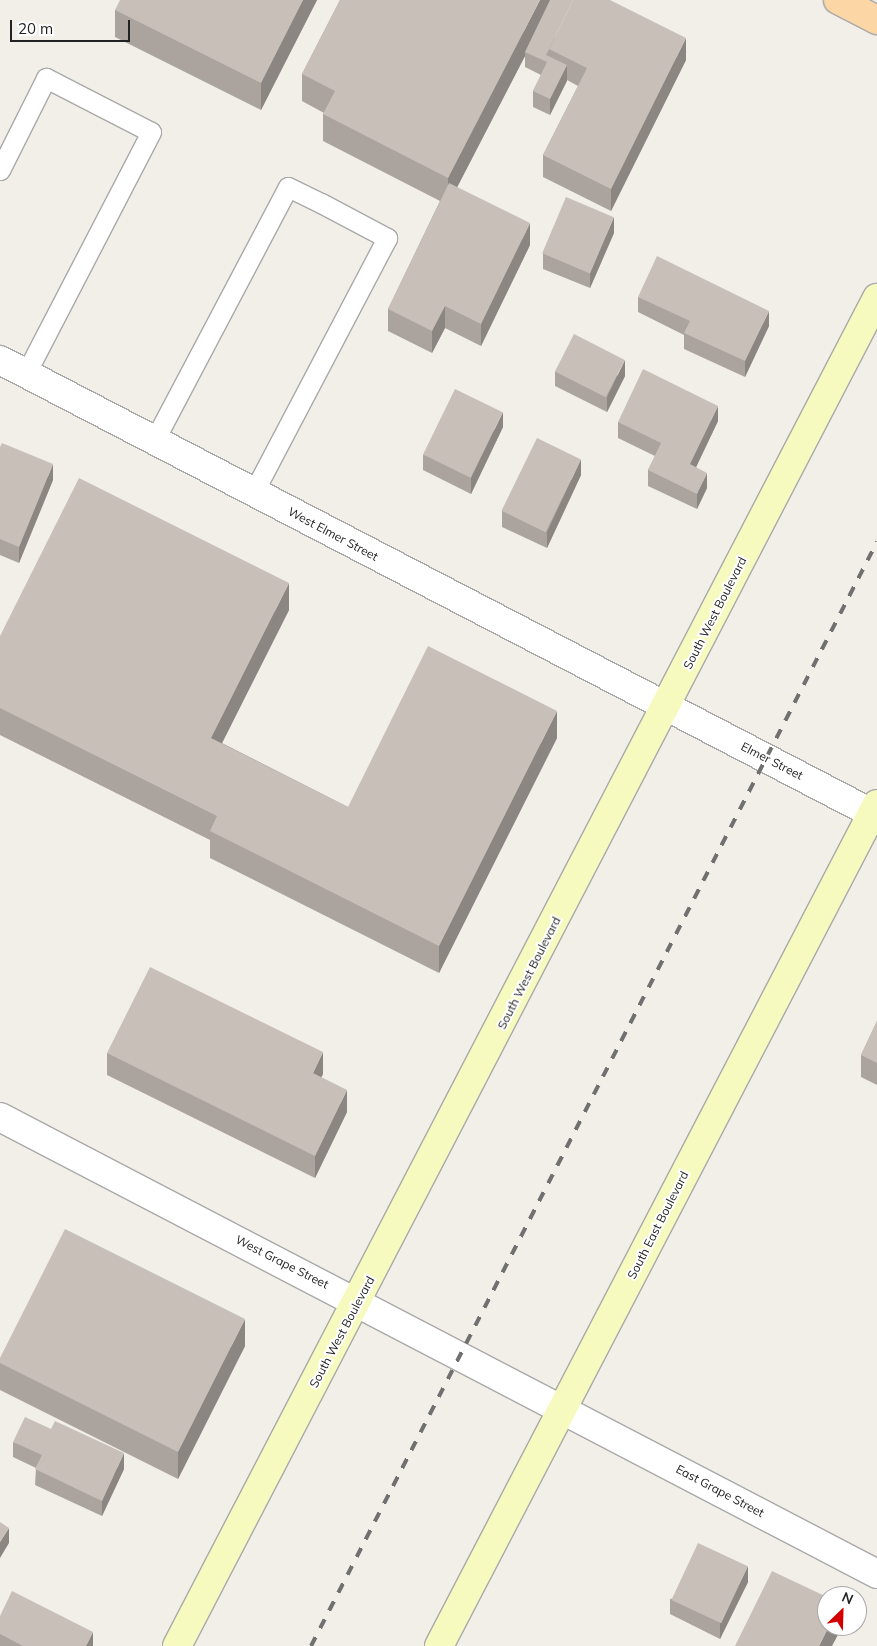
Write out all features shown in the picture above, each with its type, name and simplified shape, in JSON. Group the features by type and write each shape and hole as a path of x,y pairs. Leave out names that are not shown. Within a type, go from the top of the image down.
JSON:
{"main road":[{"path":"838,0 877,20"},
{"name":"South West Boulevard","path":"177,1646 358,1302 877,298"},
{"name":"South East Boulevard","path":"439,1646 875,811"}],"street":[{"name":"West Elmer Street","path":"0,360 666,707"},
{"name":"Elmer Street","path":"666,707 875,811"},
{"name":"West Grape Street","path":"0,1117 563,1409"},
{"name":"East Grape Street","path":"563,1409 877,1574"}],"lane":[{"path":"0,170 46,78 151,132 26,373"},
{"path":"154,440 288,187 386,238 253,493"}],"building":[{"path":"120,0 303,0 261,83 115,10"},
{"path":"340,0 540,0 448,178 323,114 335,91 302,74"},
{"path":"550,0 573,0 546,55 567,65 550,99 533,91 547,62 525,52"},
{"path":"573,0 610,0 686,38 611,189 543,155 587,68 549,49"},
{"path":"449,183 530,223 481,324 445,306 432,331 388,309"},
{"path":"566,197 614,217 590,273 542,253"},
{"path":"657,256 769,311 745,361 684,333 690,321 638,297"},
{"path":"574,334 625,360 606,397 555,371"},
{"path":"643,369 718,406 690,464 707,473 697,494 648,470 661,443 618,422"},
{"path":"455,389 503,412 471,478 423,455"},
{"path":"537,438 581,459 546,532 501,511"},
{"path":"2,443 53,464 19,547 0,539 0,447"},
{"path":"79,478 289,583 211,738 348,807 428,646 557,711 439,946 210,831 217,816 0,708 0,636"},
{"path":"150,967 323,1052 313,1073 347,1090 315,1156 107,1053"},
{"path":"877,1021 877,1063 861,1055"},
{"path":"65,1229 245,1319 178,1452 0,1363 0,1358"},
{"path":"25,1417 51,1429 55,1421 124,1453 102,1501 35,1469 42,1455 13,1442"},
{"path":"0,1522 9,1528 0,1542"},
{"path":"698,1543 748,1566 721,1623 671,1600"},
{"path":"772,1571 817,1592 817,1636 824,1636 819,1646 735,1646"},
{"path":"12,1591 93,1632 86,1646 23,1646 0,1634 0,1616"}],"railway":[{"path":"311,1646 877,542"}]}
